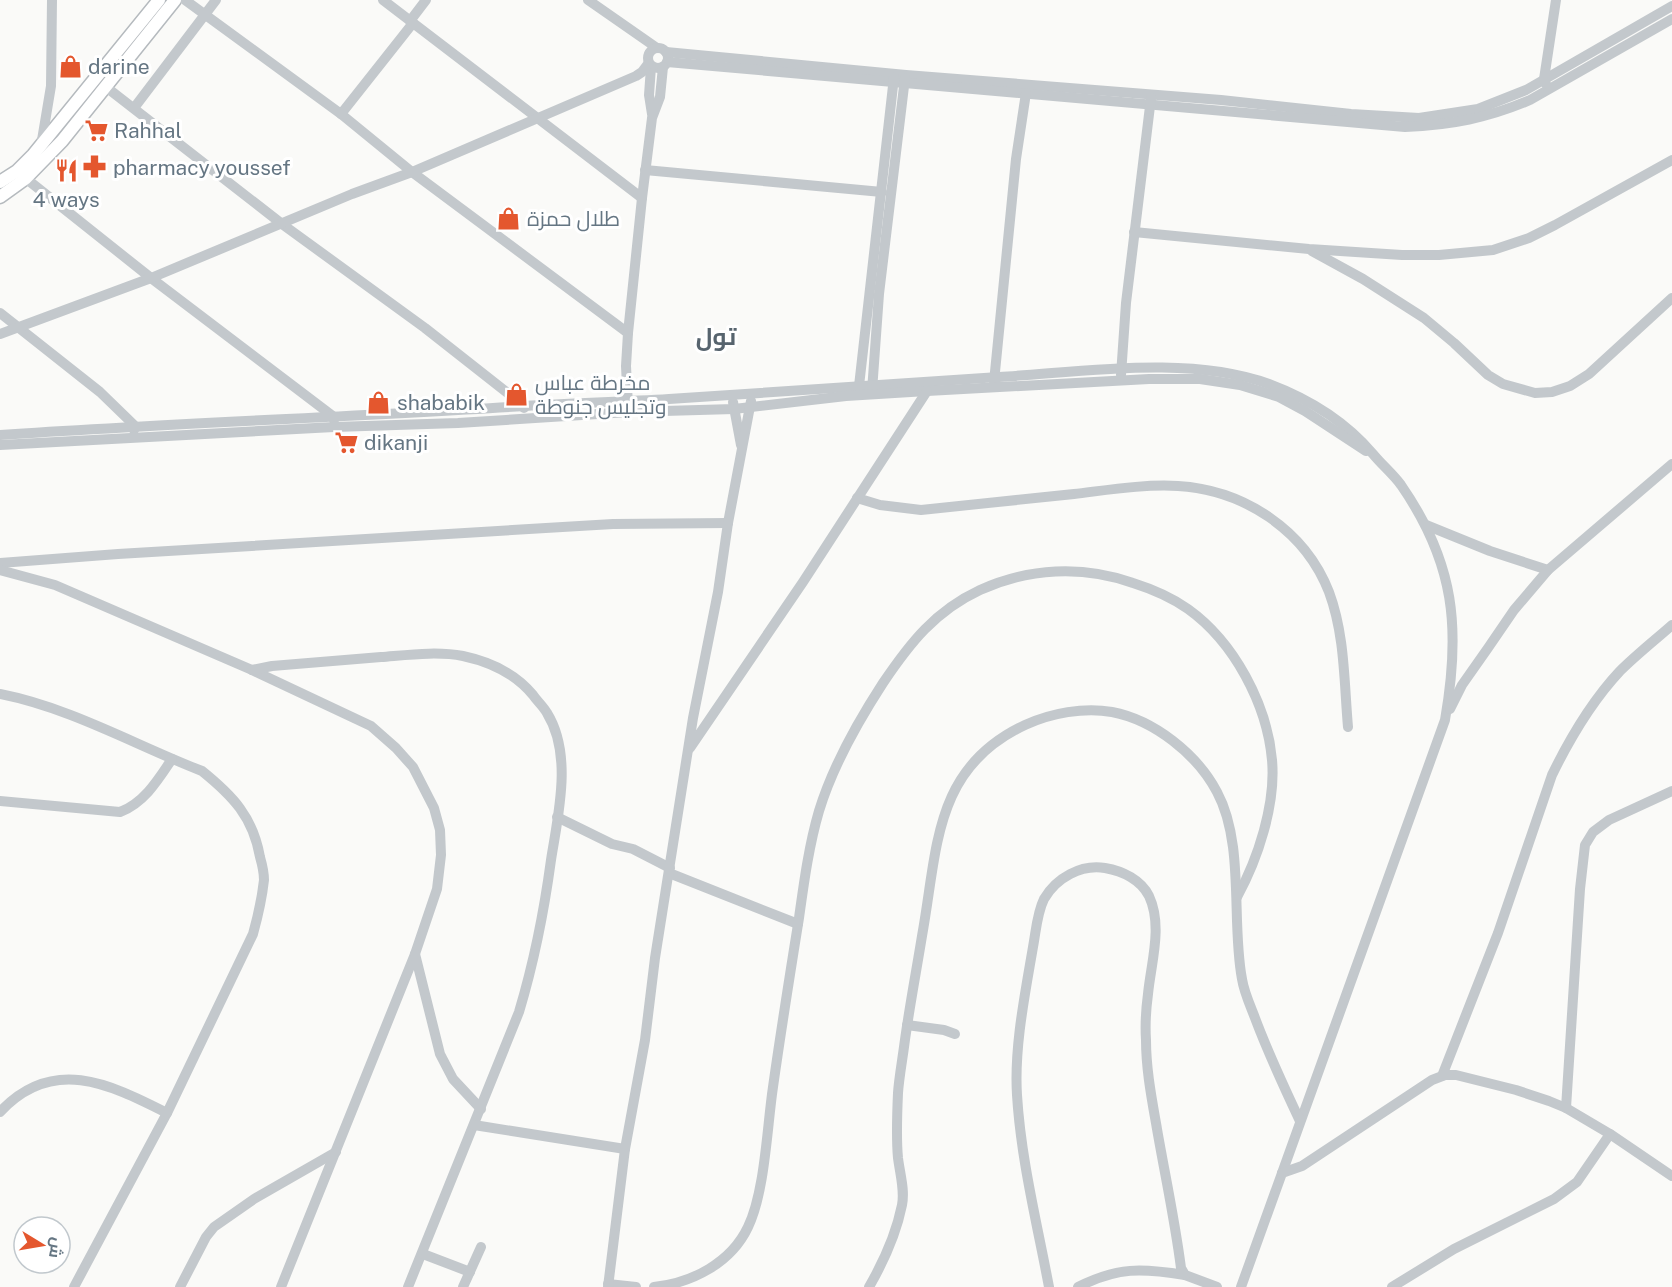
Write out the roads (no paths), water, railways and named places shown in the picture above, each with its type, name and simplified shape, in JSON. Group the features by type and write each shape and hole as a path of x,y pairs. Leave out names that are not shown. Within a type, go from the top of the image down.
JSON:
{"main road":[{"path":"0,182 21,175 40,146 159,0"},
{"path":"0,197 21,175 62,141 175,0"}],"street":[{"path":"40,146 51,94 52,0"},
{"path":"185,0 341,114 412,172 628,333"},
{"path":"134,108 216,0"},
{"path":"383,0 642,198"},
{"path":"341,114 412,22 426,0"},
{"path":"588,0 663,57"},
{"path":"1546,85 1556,0"},
{"path":"1546,85 1672,6"},
{"path":"652,118 649,95 651,51 663,57 900,79 1151,100 1419,118 1478,109 1526,90 1546,85 1672,19"},
{"path":"626,28 649,62 657,69 663,57"},
{"path":"628,407 626,366 628,333 645,170 652,118 660,97 663,57"},
{"path":"0,334 151,278 352,194 412,172 639,74 649,62"},
{"path":"900,79 1026,93 1151,100"},
{"path":"882,228 882,192 900,79"},
{"path":"872,390 882,228 900,79"},
{"path":"106,87 282,224 425,328 524,406 525,418"},
{"path":"994,382 1016,159 1026,93"},
{"path":"1121,375 1134,232 1151,100"},
{"path":"1134,232 1309,249 1402,255 1439,255 1493,250 1529,238 1555,225 1672,160"},
{"path":"645,170 882,192"},
{"path":"21,175 334,422"},
{"path":"1309,249 1363,279 1424,318 1488,375 1503,384 1535,393 1552,392 1570,386 1589,374 1672,298"},
{"path":"859,386 880,253"},
{"path":"0,313 100,392 134,425 135,437"},
{"path":"450,417 524,406 734,409 872,390 1200,370 1235,374 1261,381 1302,398 1343,425 1365,445 1402,486 1426,525 1443,570 1449,592 1452,619 1453,661 1444,720"},
{"path":"0,435 134,425 334,422 450,417 525,418 751,392 859,386 872,390 927,391 994,382"},
{"path":"688,751 803,582 927,391"},
{"path":"636,1287 608,1285 625,1149 645,1040 655,958 688,751 718,592 741,448 751,407 751,392"},
{"path":"732,394 741,448"},
{"path":"0,445 334,422"},
{"path":"1241,1287 1444,720 1462,685 1514,610 1548,570 1672,464"},
{"path":"857,498 880,505 921,510 1169,486 1214,491 1239,499 1275,521 1293,537 1308,555 1329,591 1340,632 1348,727"},
{"path":"0,563 613,524 728,523"},
{"path":"1426,525 1548,570"},
{"path":"0,570 55,585 252,670 371,726 413,767 434,808 440,830 441,855 437,889 415,954 281,1287"},
{"path":"654,1287 686,1281 728,1256 739,1242 752,1217 760,1185 798,924 816,821 832,775 853,732 904,654 938,617 958,600 1010,579 1053,571 1100,574 1131,582 1167,597 1188,609 1205,624 1231,654 1256,696 1269,739 1272,761 1267,821 1250,870 1237,897"},
{"path":"1442,1077 1498,933 1552,775 1563,751 1612,680 1672,625"},
{"path":"252,670 282,665 402,656 460,656 502,668 528,688 548,713 560,749 561,774 557,817 544,906 530,975 519,1012 408,1287"},
{"path":"0,694 61,711 202,771 237,802 250,820 264,877 261,904 253,934 167,1113 74,1287"},
{"path":"869,1287 894,1236 903,1202 898,1157 898,1091 936,855 950,798 966,770 982,751 1039,719 1071,712 1113,712 1127,716 1153,728 1185,752 1209,779 1226,813 1229,827 1237,897 1239,957 1245,993 1272,1061 1300,1121"},
{"path":"0,801 120,812 130,808 146,794 172,759"},
{"path":"1566,1108 1580,889 1585,845 1593,832 1610,820 1672,791"},
{"path":"557,817 612,844 633,849 670,870 798,924"},
{"path":"1049,1287 1030,1202 1020,1130 1016,1075 1038,916 1050,889 1059,881 1081,869 1104,868 1118,871 1134,879 1142,886 1153,907 1156,928 1148,997 1146,1040 1149,1082 1181,1268 1185,1275"},
{"path":"415,954 440,1054 453,1079 481,1109"},
{"path":"907,1025 955,1034"},
{"path":"1282,1173 1302,1166 1432,1080 1456,1075 1516,1090 1566,1108 1610,1134 1672,1176"},
{"path":"0,1112 14,1097 30,1088 44,1082 68,1079 104,1086 167,1113"},
{"path":"474,1125 625,1149"},
{"path":"1392,1287 1454,1248 1554,1199 1577,1182 1610,1134"},
{"path":"180,1287 206,1237 214,1227 254,1199 336,1152"},
{"path":"463,1287 481,1247"},
{"path":"423,1254 470,1272"},
{"path":"1078,1287 1119,1271 1144,1269 1185,1275 1217,1287"}],"place":[{"name":"darine","path":"70,66"},
{"name":"Rahhal","path":"96,130"},
{"name":"pharmacy youssef","path":"95,167"},
{"name":"4 ways","path":"66,171"},
{"name":"طلال حمزة","path":"509,218"},
{"name":"مخرطة عباس وتجليس جنوطة","path":"517,394"},
{"name":"shababik","path":"379,402"},
{"name":"dikanji","path":"346,442"}],"district":[{"name":"تول","path":"716,336"}]}
